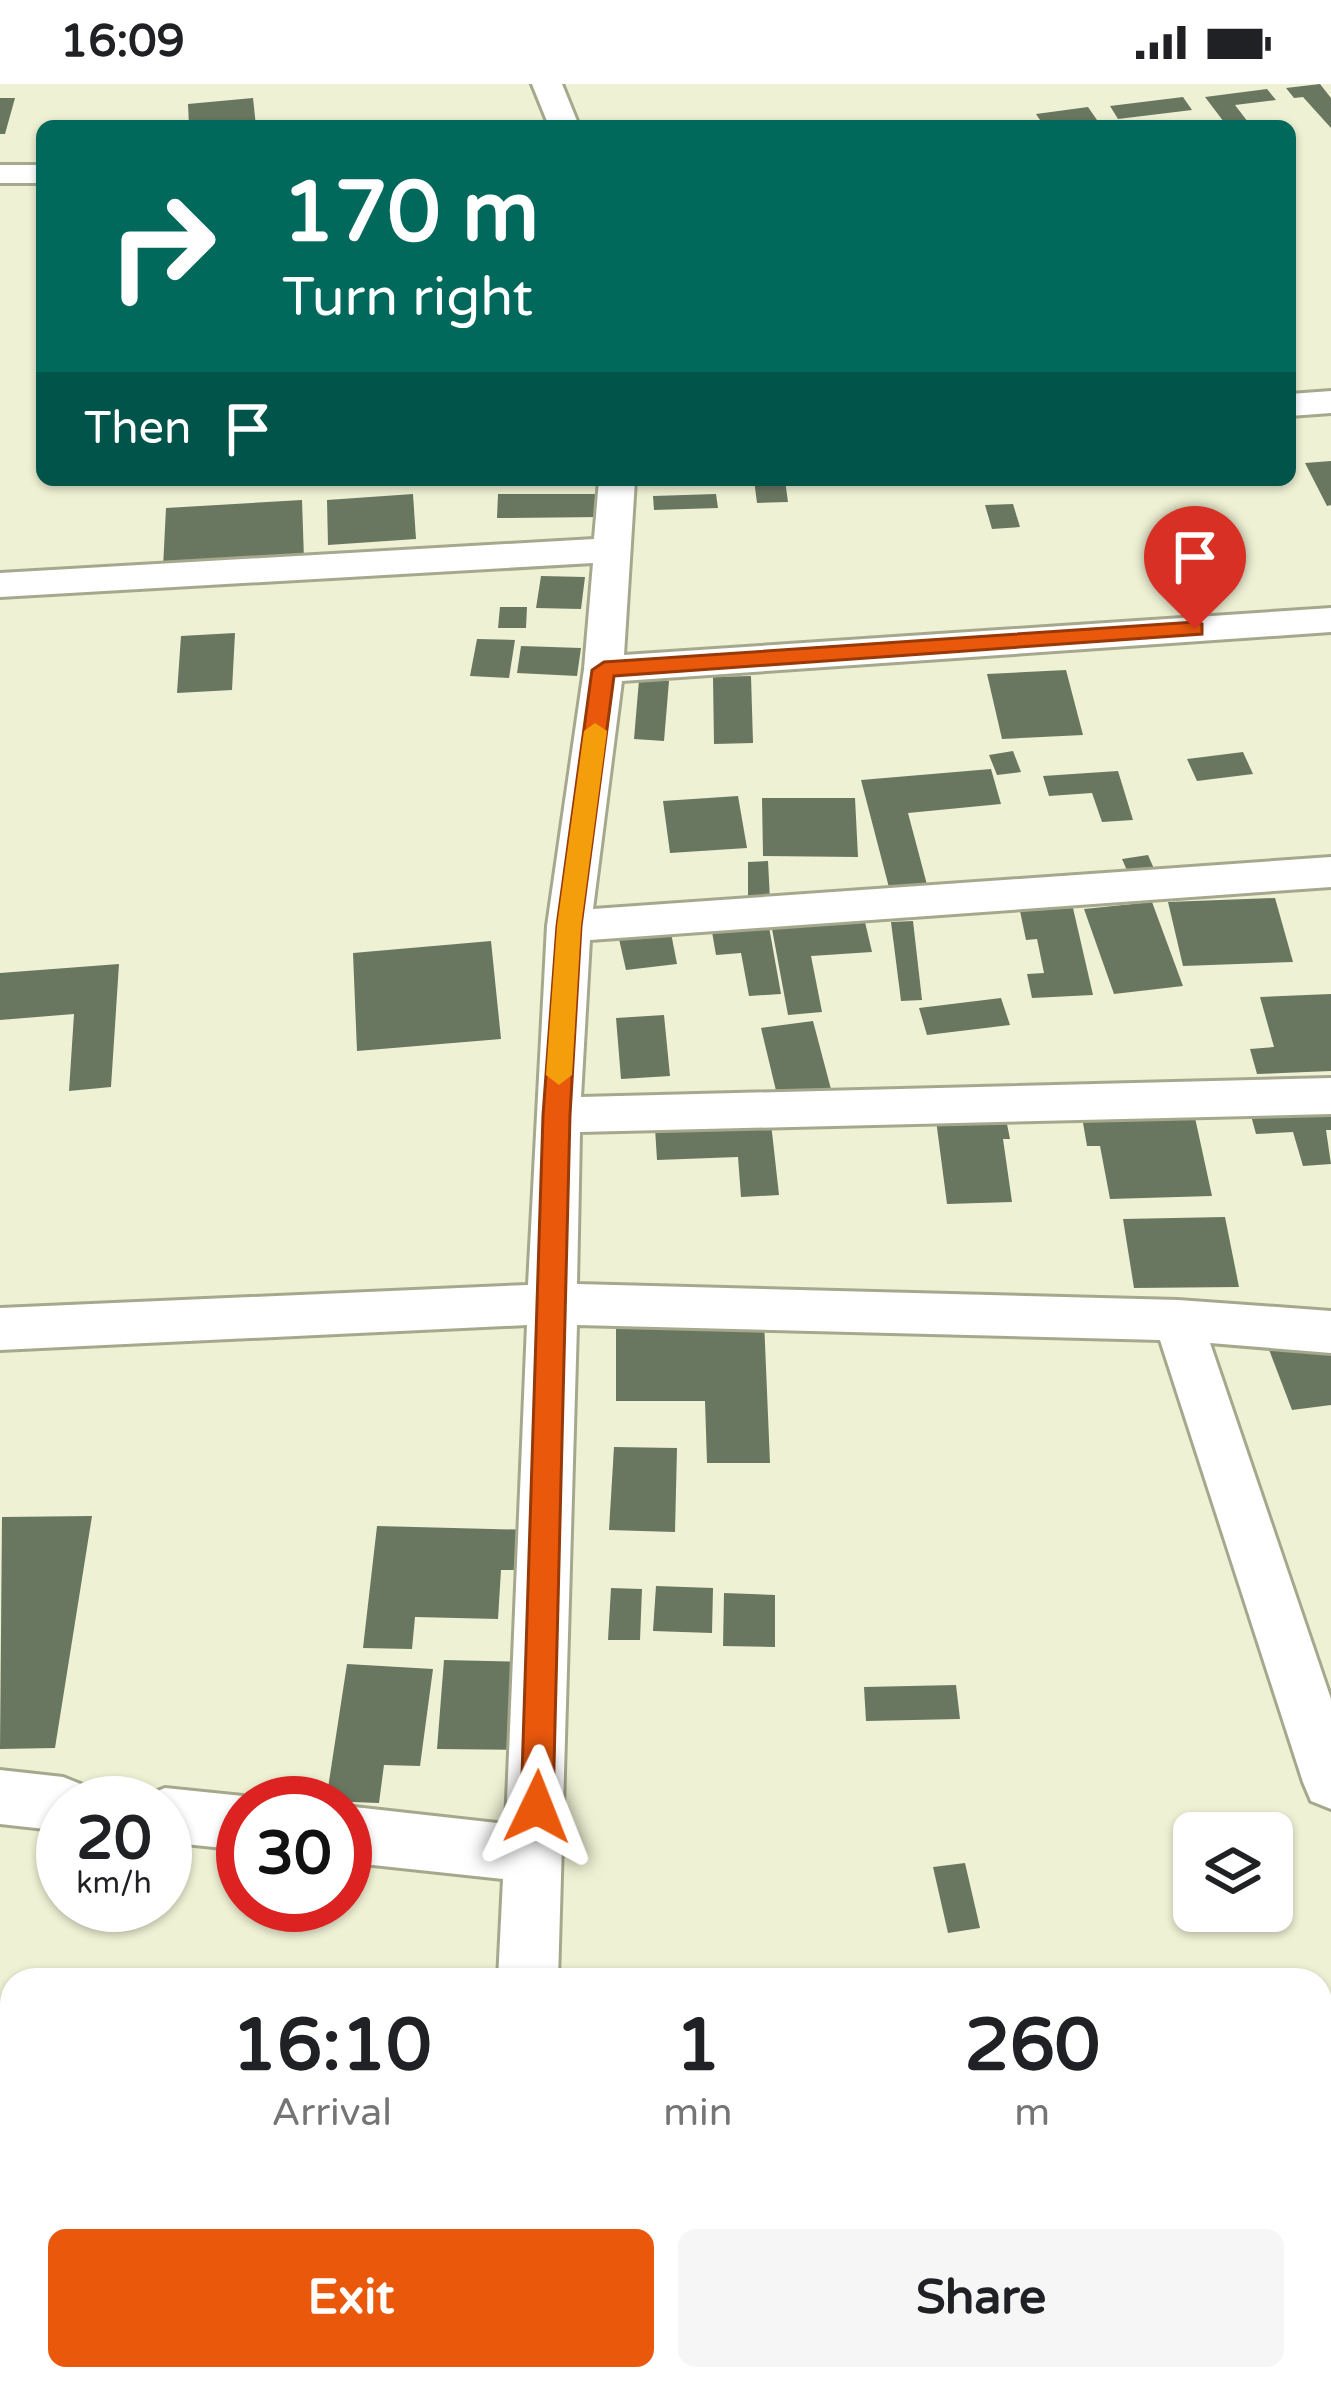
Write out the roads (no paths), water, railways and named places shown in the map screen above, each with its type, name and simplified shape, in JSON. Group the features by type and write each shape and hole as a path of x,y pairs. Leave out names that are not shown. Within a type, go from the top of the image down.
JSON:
{"street":[{"path":"547,84 562,120"},
{"path":"0,174 36,174"},
{"path":"1296,405 1331,402"},
{"path":"529,1968 556,1115 569,926 604,670 616,486"},
{"path":"0,585 612,550"},
{"path":"604,670 1331,620"},
{"path":"569,926 1331,872"},
{"path":"556,1115 1331,1096"},
{"path":"0,1329 550,1304 1178,1320 1331,1332"},
{"path":"1178,1320 1331,1782"},
{"path":"0,1797 36,1801"},
{"path":"372,1837 535,1855"}]}
